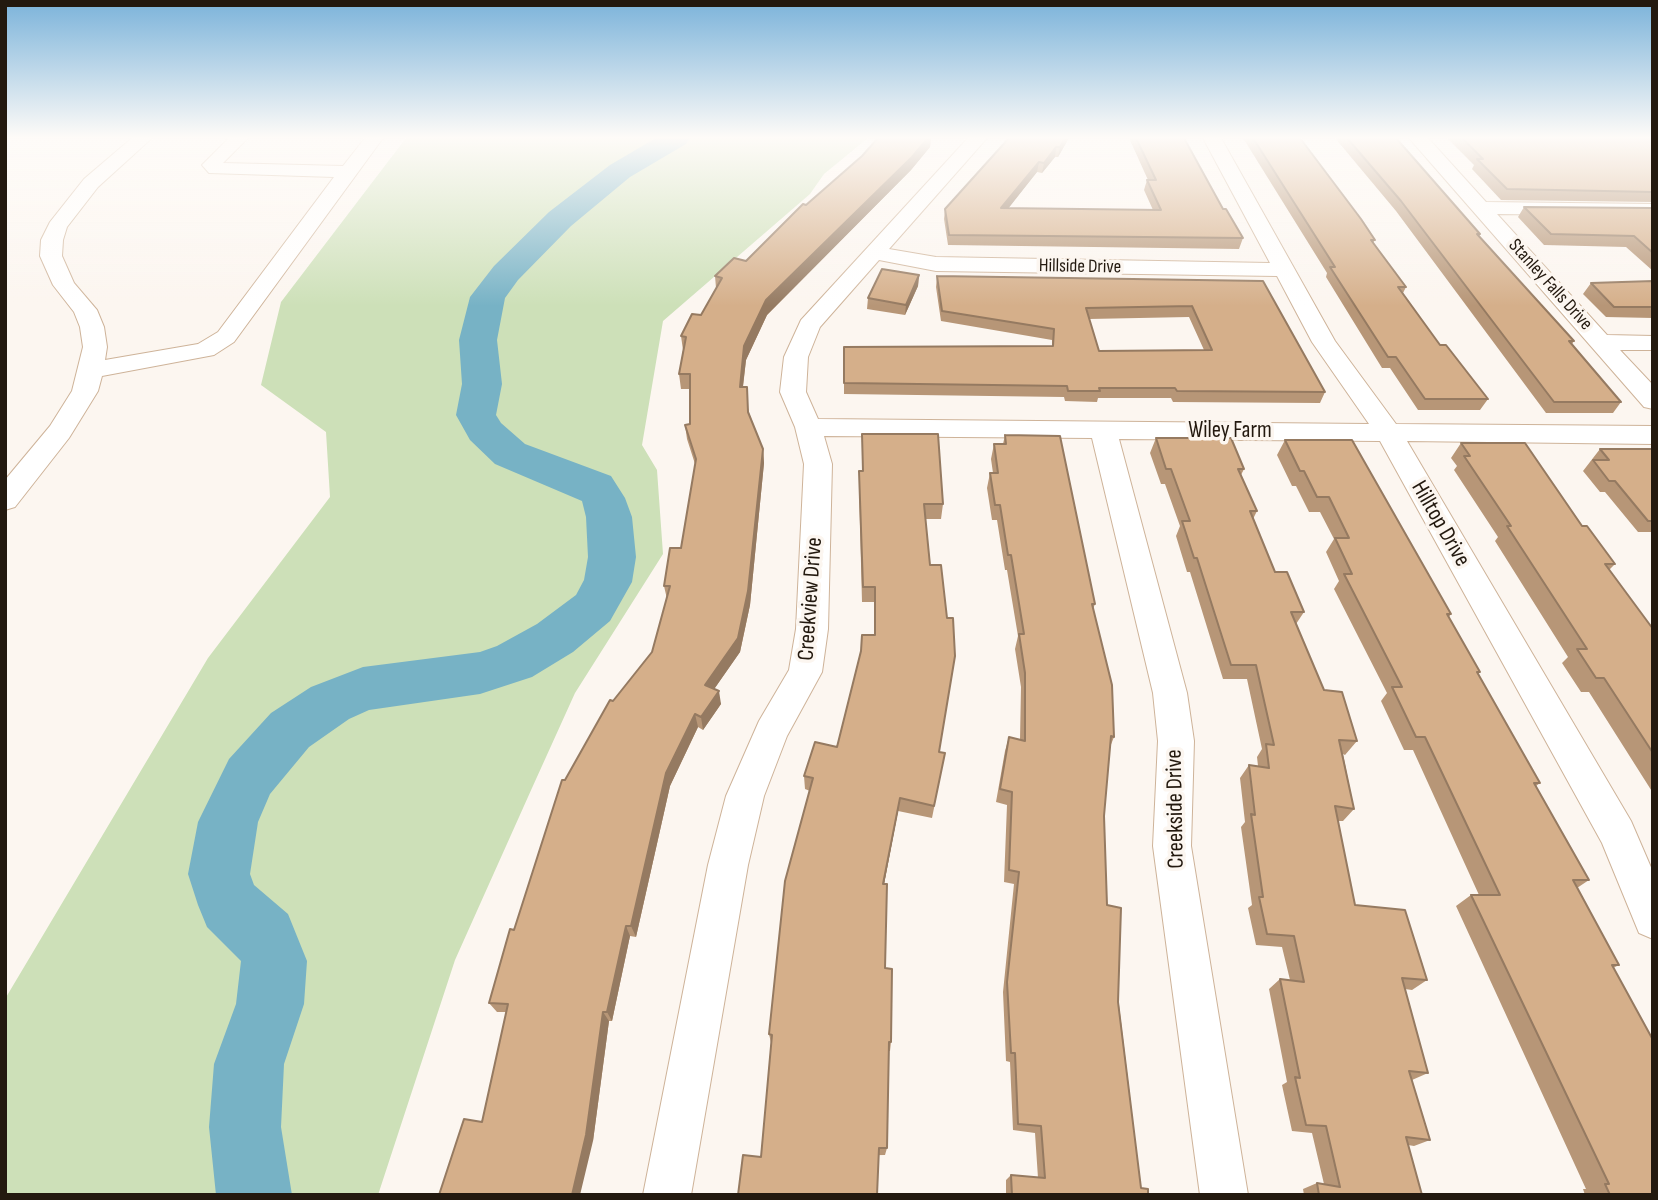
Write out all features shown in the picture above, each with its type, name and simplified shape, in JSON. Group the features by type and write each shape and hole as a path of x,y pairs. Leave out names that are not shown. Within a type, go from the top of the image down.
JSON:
{"street":[{"path":"5,500 67,422 85,391 91,370 95,347 92,327 85,310 64,285 51,256 52,240 57,226 80,194"},
{"path":"91,370 205,350 226,337 332,194"},
{"name":"Creekview Drive","path":"667,1195 728,865 745,796 771,732 805,672 812,629 818,464 808,427 793,392 796,357 809,325 928,194"},
{"name":"Hilltop Drive","path":"1243,194 1324,342 1388,432 1618,834 1653,919"},
{"name":"Stanley Falls Drive","path":"1468,194 1653,401"},
{"path":"1480,208 1653,210"},
{"name":"Hillside Drive","path":"876,253 936,264 1285,270"},
{"path":"1601,342 1653,343"},
{"name":"Wiley Farm","path":"808,427 1653,435"},
{"name":"Creekside Drive","path":"1103,430 1171,693 1175,741 1172,846 1224,1195"}],"green space":[{"path":"363,194 810,194 663,321 642,445 657,470 663,554 575,693 455,960 378,1195 5,1195 5,999 208,658 330,497 326,432 261,385 281,302"}],"building":[{"path":"819,194 874,194 766,300 744,346 740,387 747,387 748,412 763,449 748,591 738,638 705,685 719,691 701,717 695,714 666,773 631,926 626,926 607,1012 603,1012 586,1135 572,1195 439,1195 464,1119 482,1122 508,1004 489,1003 510,929 514,930 562,780 565,780 610,700 613,701 652,652 670,586 664,586 670,548 681,548 696,459 685,425 690,424 690,374 679,374 686,337 681,336 692,314 701,315 722,278 715,276 734,258 746,261 803,204 806,205"},
{"path":"959,194 1013,194 1001,208 1161,210 1154,194 1215,194 1243,238 949,235 945,209"},
{"path":"1289,194 1342,194 1375,240 1371,240 1406,287 1398,287 1440,345 1446,345 1488,399 1425,399 1396,357 1388,357 1330,267 1335,267"},
{"path":"1395,194 1445,194 1480,234 1477,234 1574,341 1569,341 1621,402 1554,402"},
{"path":"1524,207 1653,208 1653,253 1634,236 1551,234"},
{"path":"882,269 919,275 906,305 868,298"},
{"path":"937,276 1263,281 1325,392 1177,391 1175,388 1099,388 1100,391 1068,391 1067,386 844,383 844,347 1053,346 1054,329 942,311","holes":["1192,306 1212,350 1099,351 1086,308"]},
{"path":"1653,281 1653,307 1614,307 1591,283"},
{"path":"862,434 938,434 943,504 924,504 930,565 941,565 947,618 953,618 955,656 939,752 945,753 934,806 900,798 883,884 887,884 885,968 892,969 887,1148 879,1148 877,1195 738,1195 743,1155 761,1157 772,1035 769,1034 785,881 813,778 804,776 815,742 837,747 861,651 862,635 875,635 875,587 863,587 859,471 863,471"},
{"path":"1005,435 1060,436 1095,604 1092,604 1112,685 1114,737 1111,736 1104,816 1107,905 1121,908 1118,1002 1141,1188 1148,1189 1148,1195 1012,1195 1011,1175 1045,1178 1041,1126 1018,1124 1015,1053 1011,1053 1007,982 1019,872 1009,870 1012,792 1000,789 1009,737 1025,741 1025,673 1019,634 1024,634 1011,555 1008,555 1000,505 995,505 990,473 998,473 994,444 1006,444"},
{"path":"1156,438 1231,438 1244,469 1238,469 1257,511 1250,511 1275,572 1287,572 1304,612 1291,612 1324,690 1342,692 1357,741 1339,740 1354,809 1335,806 1355,905 1405,910 1427,980 1402,978 1428,1073 1409,1071 1430,1140 1406,1137 1422,1195 1319,1195 1317,1183 1340,1187 1326,1126 1306,1125 1295,1077 1300,1078 1280,979 1304,982 1294,936 1267,934 1259,897 1263,897 1251,814 1255,815 1249,765 1269,768 1266,744 1274,745 1256,665 1231,665 1197,558 1194,558 1182,521 1190,521 1171,469 1166,469"},
{"path":"1285,440 1352,440 1451,614 1447,614 1480,672 1477,672 1540,783 1534,783 1589,880 1573,880 1619,965 1612,965 1653,1040 1653,1195 1610,1195 1605,1184 1609,1184 1471,895 1500,895 1425,737 1416,737 1392,687 1402,687 1344,574 1352,574 1335,538 1349,538 1329,497 1317,497"},
{"path":"1461,443 1525,443 1582,526 1587,526 1615,564 1605,564 1653,629 1653,753 1604,678 1596,678 1577,649 1587,649 1464,456 1470,456"},
{"path":"1600,449 1653,449 1653,521 1648,521 1615,481 1609,481 1593,460 1609,460"}],"waterway":[{"path":"254,1195 245,1127 249,1064 270,1004 274,961 265,937 229,905 219,874 228,822 249,777 290,730 330,703 363,689 480,673 514,662 555,638 593,608 608,582 612,557 609,517 603,498 595,487 510,454 485,431 476,415 482,384 478,340 488,297 506,273 560,219 591,194"}]}
